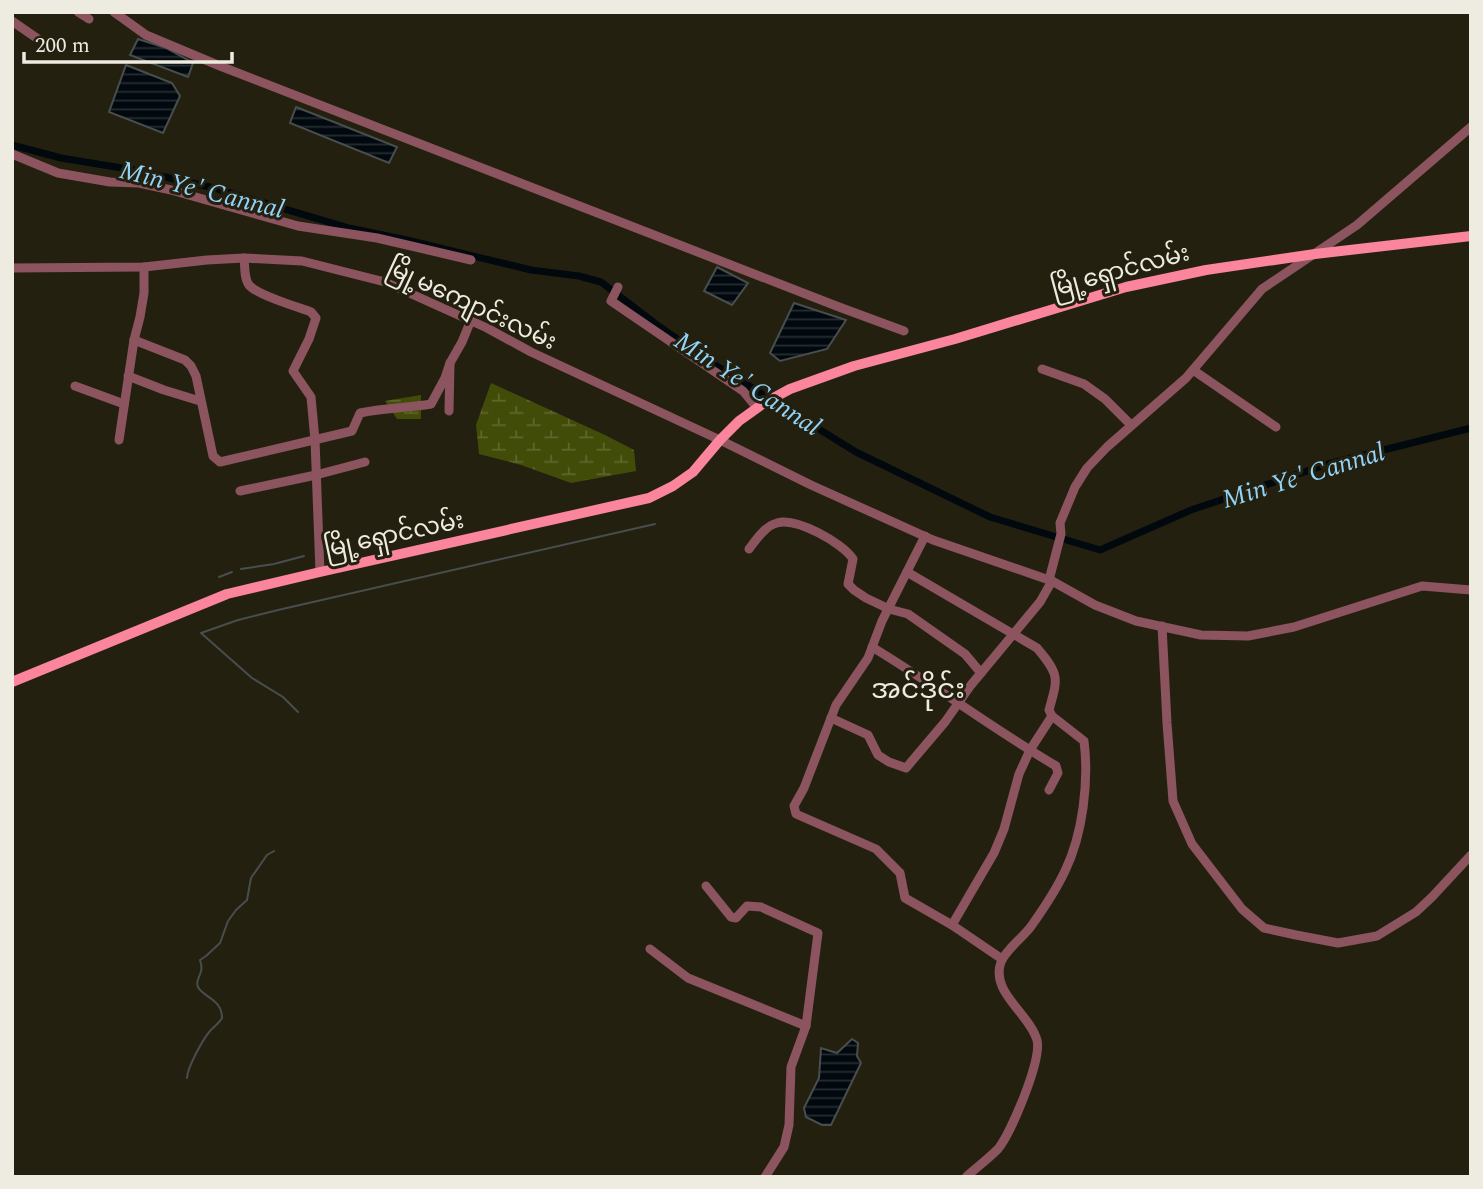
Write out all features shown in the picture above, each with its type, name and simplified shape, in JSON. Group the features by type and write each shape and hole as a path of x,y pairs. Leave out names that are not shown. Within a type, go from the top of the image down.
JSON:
{"main road":[{"name":"မြို့ရှောင်လမ်း","path":"12,682 227,594 649,498 693,472 739,421 761,405 790,389 854,366 1126,287 1206,270 1471,236"}],"street":[{"path":"78,12 89,19"},
{"path":"114,12 146,35 220,66 904,331"},
{"path":"12,21 38,39"},
{"path":"831,718 868,734 878,755 906,768 1040,602 1050,580 1061,534 1060,523 1075,487 1087,468 1131,425 1186,379 1262,289 1357,225 1471,127"},
{"path":"12,154 58,173 110,182 139,183 298,226 377,238 471,260"},
{"path":"244,258 250,287 259,293 311,312 316,318 293,372 312,397 320,572"},
{"name":"မြို့မကျောင်းလမ်း","path":"12,268 144,267 244,258 302,261 385,282 471,320 531,352 811,485 925,536 1050,580 1095,605 1136,621 1201,635 1248,636 1294,627 1422,586 1471,590"},
{"path":"119,440 144,293 144,267"},
{"path":"618,286 611,302 724,377 761,405"},
{"path":"134,340 185,360 191,366 196,376 213,456 220,462 352,430 360,414 377,409 431,404 471,320"},
{"path":"449,411 450,363"},
{"path":"1042,369 1084,384 1105,399 1131,425"},
{"path":"1194,370 1276,426"},
{"path":"128,376 200,401"},
{"path":"75,386 124,404"},
{"path":"240,491 365,462"},
{"path":"749,549 776,523 790,522 819,534 849,553 853,559 848,584 854,590 889,609 908,614 965,654 981,673"},
{"path":"925,536 868,658 836,705 804,788 794,806 796,814 876,849 900,873 905,898 952,925 1002,959"},
{"path":"907,572 1037,648 1056,676 1049,710 1052,716 1084,741 1086,758 1083,804 1075,845 1066,870 1030,929 1002,959 998,975 1001,985 1030,1026 1038,1043 1029,1084 999,1148 966,1177"},
{"path":"1162,626 1172,801 1192,844 1242,909 1265,928 1338,943 1377,936 1416,912 1471,855"},
{"path":"872,648 912,671 1056,766 1058,772 1049,790"},
{"path":"952,925 994,853 1004,829 1019,774 1030,750 1052,716"},
{"path":"706,887 731,917 736,918 747,906 761,907 818,933 806,1026 791,1067 789,1125 784,1147 765,1177"},
{"path":"650,949 688,978 806,1026"}],"green space":[{"path":"491,383 634,450 636,471 571,483 521,465 479,454 476,425"},
{"path":"421,395 421,419 397,419 385,401"}],"shaded area":[{"path":"138,39 166,48 193,63 188,77 130,55"},
{"path":"126,65 172,83 180,96 163,133 109,112"},
{"path":"296,107 397,147 389,163 290,123"},
{"path":"717,267 748,283 732,305 704,291"},
{"path":"794,303 846,320 827,349 780,361 770,353"},
{"path":"852,1039 858,1043 857,1056 861,1063 831,1125 822,1125 806,1117 804,1108 819,1078 821,1048 837,1053"}],"waterway":[{"name":"Min Ye' Cannal","path":"12,145 61,158 134,170 210,187 349,228 531,270 579,276 601,282 715,365 856,452 990,517 1100,550 1191,510 1328,464 1471,428"},
{"path":"298,712 283,697 252,678 201,633 278,610 655,524"},
{"path":"241,569 304,556"},
{"path":"219,577 232,572"},
{"path":"187,1078 200,1047 222,1018 216,1003 197,985 200,960 220,943 228,921 247,900 251,878 267,855 274,851"}],"district":[{"name":"အင်ဒိုင်း","path":"918,688"}]}
